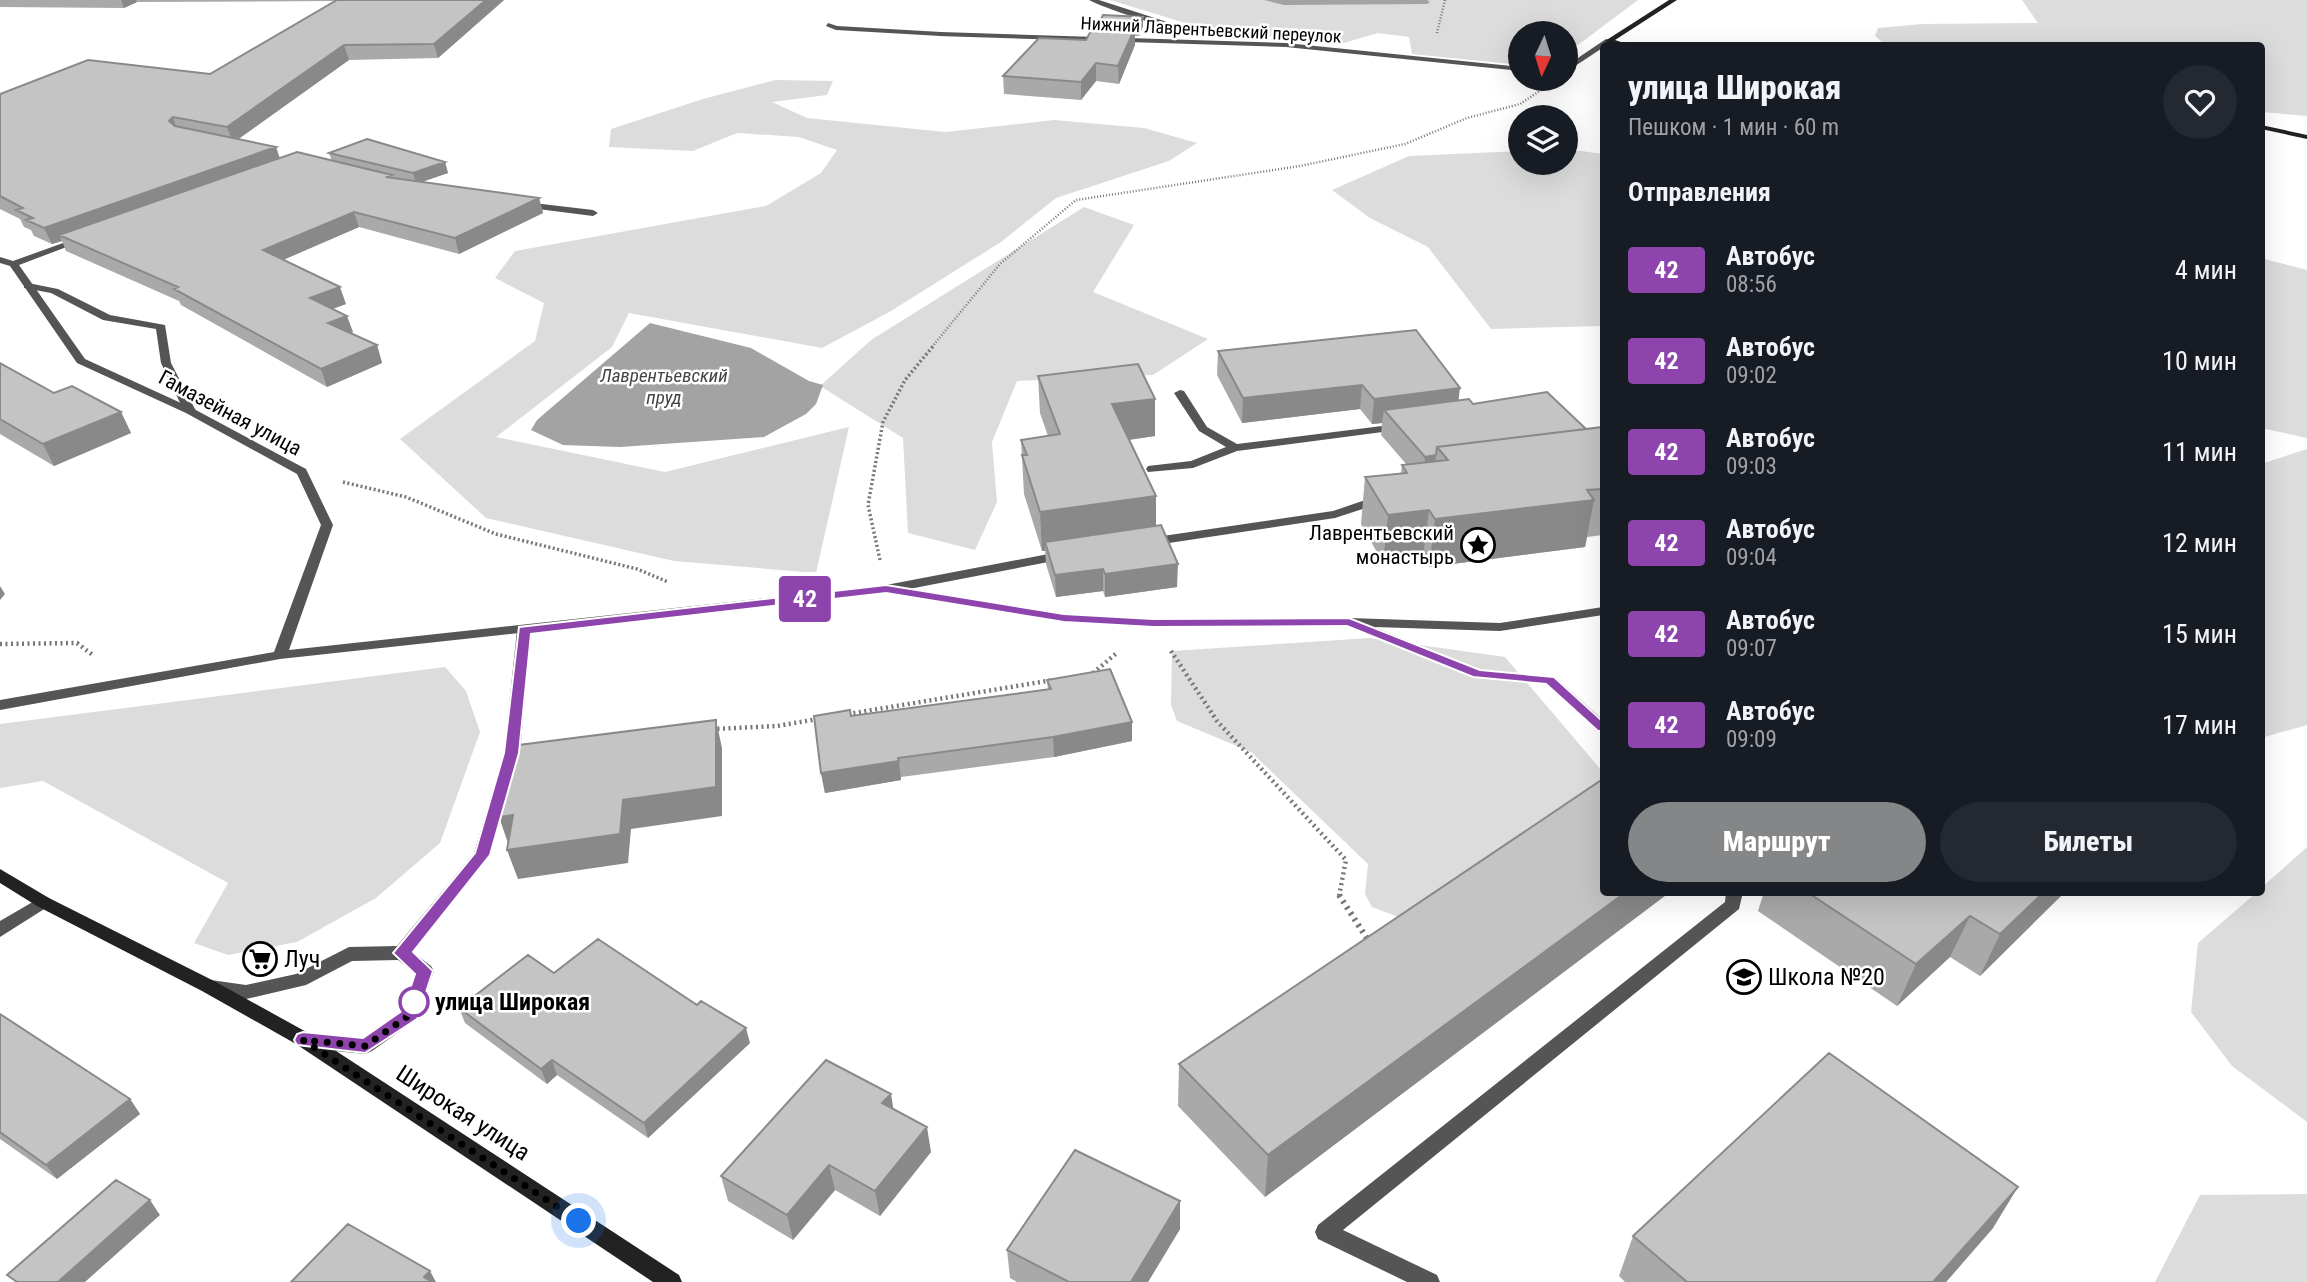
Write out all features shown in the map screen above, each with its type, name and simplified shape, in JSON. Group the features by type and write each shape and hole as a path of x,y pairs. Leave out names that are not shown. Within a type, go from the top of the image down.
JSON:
{"street":[{"path":"1092,0 1194,33 1286,45"},
{"path":"1609,41 1674,0"},
{"name":"Нижний Лаврентьевский переулок","path":"828,24 836,27 941,34 1286,45 1508,68"},
{"path":"1609,41 1613,42"},
{"path":"1578,62 1600,47"},
{"path":"2265,128 2307,137"},
{"path":"512,203 593,213"},
{"path":"0,260 13,264 91,236"},
{"name":"Гамазейная улица","path":"13,264 81,361 190,411 302,472 327,525 280,655"},
{"path":"28,286 54,291 107,318 161,327 166,363 190,411"},
{"path":"1180,393 1203,429 1235,448"},
{"path":"1152,469 1193,464 1235,448 1412,425"},
{"path":"1131,545 1335,514 1393,494"},
{"path":"0,705 280,655 886,589 1077,553"},
{"path":"886,589 1064,618 1153,623 1349,622 1500,627 1600,611"},
{"path":"1349,622 1478,674 1549,680 1600,725"},
{"path":"402,953 482,855 512,753 524,630"},
{"name":"Широкая улица","path":"0,875 43,902 208,986 303,1040 671,1282"},
{"path":"1429,1282 1325,1232 1733,905 1734,896"},
{"path":"0,930 43,902"},
{"path":"208,986 246,992 300,980 349,954 402,953 425,971 411,1014 365,1046 303,1040"}],"path":[{"path":"886,589 868,505 883,422 905,380 1000,264 1076,200 1300,166 1405,144 1467,118 1520,104 1540,91"},
{"path":"302,472 406,497 496,534 637,569 671,583"},
{"path":"1082,675 1095,673 1153,623 1217,721 1346,860 1339,896 1369,942"},
{"path":"0,645 77,643 94,656 82,690"},
{"path":"843,715 1055,679"},
{"path":"708,729 777,726 830,717"}],"shaded area":[{"path":"1110,0 1638,0 1578,45 1578,21 1508,21 1508,64 1412,54 1409,37 1378,33 1340,44 1205,29"},
{"path":"2022,0 2307,0 2307,116 2265,112 2265,42 1882,42 1875,36 1878,28 1923,24 2038,23"},
{"path":"775,80 833,81 827,95 772,102 807,118 945,132 1054,120 1144,128 1197,143 1169,161 1056,198 1001,242 891,311 822,348 629,313 612,347 496,437 665,472 849,427 816,573 674,561 486,518 400,439 535,341 544,303 495,278 515,251 766,206 821,173 837,150 799,137 737,133 693,151 609,147 611,129 703,99"},
{"path":"1578,151 1600,154 1600,326 1491,329 1428,247 1370,218 1332,190 1409,156 1508,152 1508,175 1578,175"},
{"path":"1084,207 1134,225 1093,292 1208,339 1153,375 1017,381 992,442 997,502 975,550 908,533 903,438 820,386 871,340"},
{"path":"2265,259 2307,270 2307,438 2265,429"},
{"path":"2307,449 2307,725 2265,737 2265,463"},
{"path":"1370,638 1505,657 1600,768 1600,794 1401,918 1372,907 1365,894 1368,864 1251,752 1177,721 1171,705 1172,651"},
{"path":"445,667 466,691 480,732 440,843 376,898 297,942 228,955 194,943 228,883 43,781 0,788 0,724"},
{"path":"2307,847 2307,1122 2232,1066 2191,1012 2198,943 2253,896 2265,896 2265,884"},
{"path":"2307,1194 2307,1282 2155,1282 2200,1195"}],"water":[{"name":"Лаврентьевский пруд","path":"650,323 751,348 809,381 823,385 816,404 806,414 764,437 620,447 563,445 531,430 537,420"}],"building":[{"path":"337,0 486,0 434,44 344,45 227,127 173,117 169,121 175,126 276,147 44,228 26,220 33,218 16,210 23,208 0,196 0,94 88,60 210,74"},
{"path":"1103,15 1143,17 1139,27 1098,25"},
{"path":"1093,27 1135,28 1118,66 1096,63 1081,82 1003,76 1039,38 1086,40"},
{"path":"367,139 445,162 413,173 329,153"},
{"path":"297,152 392,175 386,177 539,198 455,238 354,212 263,250 340,287 310,298 347,316 328,323 377,345 321,369 174,289 178,287 59,235"},
{"path":"1416,330 1460,388 1374,399 1362,385 1243,398 1218,351"},
{"path":"0,363 54,393 72,386 121,412 43,444 0,419"},
{"path":"1138,364 1155,399 1112,404 1156,496 1040,512 1022,455 1027,455 1021,440 1060,434 1038,376"},
{"path":"1547,392 1586,429 1437,447 1436,455 1425,457 1384,410 1469,399 1473,404"},
{"path":"1600,427 1600,489 1587,490 1594,500 1435,519 1429,510 1388,515 1365,477 1407,473 1402,465 1448,460 1437,447"},
{"path":"1161,525 1178,564 1105,574 1103,569 1055,575 1045,542"},
{"path":"1110,669 1132,722 1053,737 898,758 899,761 821,773 814,716 850,710 851,716 1051,689 1047,680"},
{"path":"716,720 716,787 623,800 620,834 507,850 513,815 499,817 511,746"},
{"path":"1600,781 1600,896 1621,896 1268,1155 1179,1064"},
{"path":"1813,896 2040,896 2000,934 1970,916 1916,964"},
{"path":"598,939 697,1005 701,1001 746,1028 644,1123 552,1060 541,1069 459,1008 528,955 554,973"},
{"path":"0,1014 130,1099 46,1165 0,1132"},
{"path":"1829,1053 2018,1187 1933,1282 1687,1282 1633,1236"},
{"path":"826,1060 891,1094 882,1103 927,1127 875,1191 829,1165 787,1215 721,1176"},
{"path":"1075,1150 1180,1201 1131,1282 1069,1282 1007,1250"},
{"path":"116,1180 150,1200 58,1282 17,1282 7,1275"},
{"path":"348,1224 430,1271 424,1277 432,1282 291,1282"}],"waterway":[{"path":"1267,0 1284,3 1427,2"}],"bus line":[{"name":"42","path":"303,1040 365,1046 411,1014 425,971 402,953 482,855 512,753 524,630 886,589 1064,618 1153,623 1349,622 1478,674 1549,680 1600,725"}],"place":[{"name":"Лаврентьевский монастырь","path":"1478,545"},
{"name":"Луч","path":"260,959"},
{"name":"Школа №20","path":"1744,977"},
{"name":"улица Широкая","path":"414,1002"}],"route":[{"path":"414,1002 418,993 411,1014 365,1046 303,1040 579,1221"}]}
